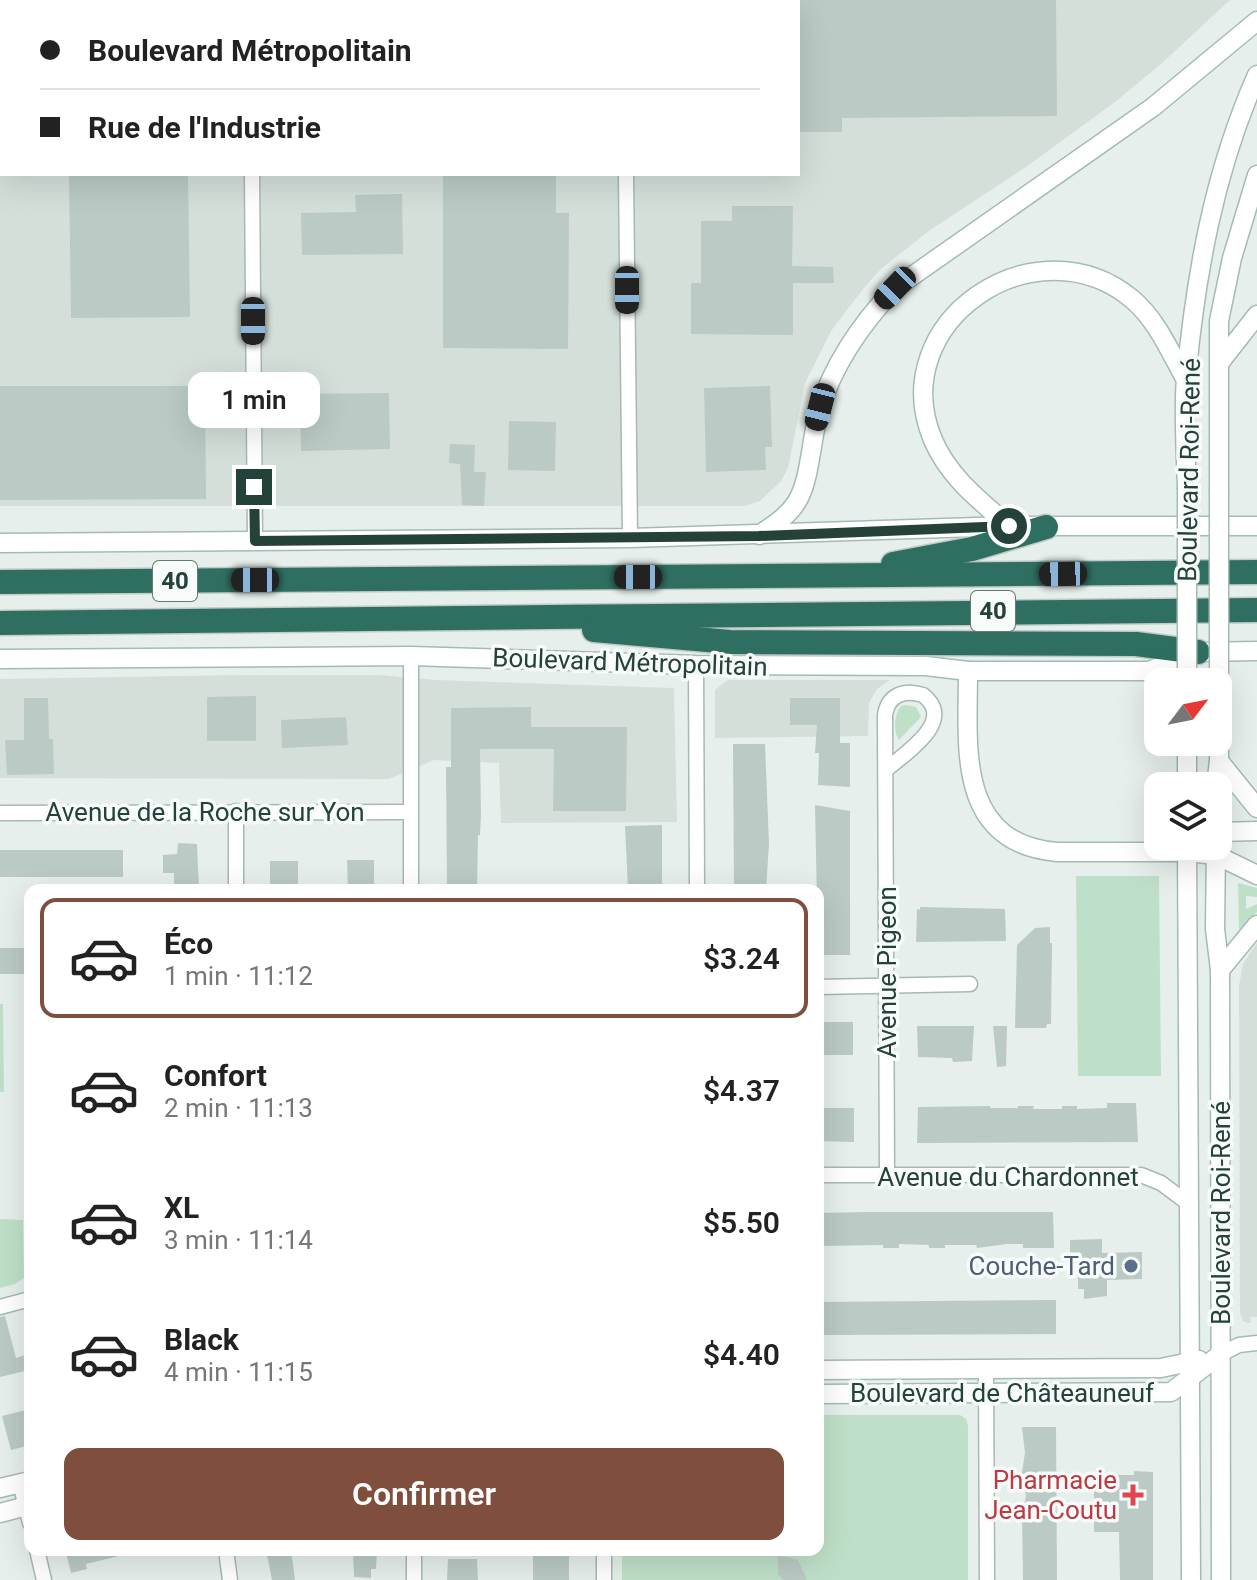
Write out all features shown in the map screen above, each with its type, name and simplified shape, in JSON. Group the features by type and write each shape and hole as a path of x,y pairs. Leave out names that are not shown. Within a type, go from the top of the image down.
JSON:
{"highway":[{"path":"828,576 972,549 1046,527"},
{"name":"40","path":"0,582 1257,572"},
{"name":"40","path":"0,623 480,620 729,613 1257,610"},
{"path":"480,620 730,642 1136,644 1198,652"}],"main road":[{"path":"759,536 796,503 807,475 810,446 820,407 836,368 868,319 895,288 1153,107 1257,21"},
{"name":"Boulevard Roi-René","path":"1187,668 1186,380 1200,261 1208,219 1227,153 1257,75"},
{"name":"Boulevard Roi-René","path":"1219,668 1219,321 1226,282 1257,175"},
{"path":"1009,526 965,488 946,465 933,439 926,411 926,376 933,351 946,326 974,296 1006,278 1033,271 1063,271 1091,276 1121,290 1143,309 1186,380"},
{"path":"1221,361 1257,315"},
{"path":"0,543 630,538 1009,526 1257,526"},
{"name":"Boulevard Métropolitain","path":"0,659 411,656 696,665 926,666 968,671 1149,671 1198,652 1257,651"},
{"path":"968,671 972,785 981,808 1001,830 1040,851 1144,849"},
{"name":"Boulevard Roi-René","path":"1218,772 1219,756"},
{"path":"1219,761 1257,808"},
{"path":"1232,832 1257,831"},
{"name":"Boulevard Roi-René","path":"1190,860 1191,1580"},
{"name":"Boulevard Roi-René","path":"1216,860 1215,929 1220,970 1221,1580"},
{"path":"1231,860 1257,875"},
{"path":"1220,970 1257,925"},
{"name":"Boulevard de Châteauneuf","path":"824,1394 1163,1393 1171,1392 1190,1372 1221,1354"},
{"name":"Boulevard de Châteauneuf","path":"824,1370 1161,1368 1190,1372"},
{"path":"0,1488 24,1482"},
{"path":"0,1513 24,1511"}],"street":[{"path":"252,176 255,541"},
{"path":"626,176 630,538"},
{"path":"411,656 411,884"},
{"path":"696,665 697,884"},
{"name":"Avenue Pigeon","path":"886,770 930,729 934,710 923,695 904,693 892,698 885,715 887,1175"},
{"path":"236,811 236,884"},
{"name":"Avenue de la Roche sur Yon","path":"0,813 410,812"},
{"path":"824,987 970,984"},
{"name":"Avenue du Chardonnet","path":"824,1175 1141,1175 1161,1183 1189,1204"},
{"path":"0,1307 24,1301"},
{"name":"Boulevard de Châteauneuf","path":"1221,1354 1239,1345 1257,1343"},
{"path":"986,1369 987,1580"},
{"path":"38,1556 44,1580"},
{"path":"227,1556 230,1580"},
{"path":"414,1556 414,1580"},
{"path":"604,1556 604,1580"}],"shaded area":[{"path":"800,0 1230,0 1115,102 1026,167 930,230 881,269 831,331 805,383 788,468 781,481 760,501 745,506 0,506 0,176 800,176"},
{"path":"379,675 436,680 674,688 677,822 501,823 499,763 434,760 389,779 0,778 0,679"},
{"path":"728,680 890,680 877,689 869,703 868,736 715,738 715,690"},
{"path":"1257,943 1257,1317 1250,1317 1251,1323 1248,1323 1243,1321 1240,1313 1239,986 1243,964"}],"green space":[{"path":"901,706 916,707 921,717 899,740 896,718"},
{"path":"1076,876 1159,876 1161,1076 1078,1076"},
{"path":"1238,883 1257,888 1257,897 1246,896 1246,909 1257,904 1257,912 1239,930"},
{"path":"0,1004 3,1004 4,1092 0,1092"},
{"path":"0,1219 23,1220 24,1278 0,1288"},
{"path":"824,1415 960,1415 966,1419 968,1580 622,1580 622,1556 824,1556"}],"building":[{"path":"800,0 1056,0 1057,116 842,118 842,132 800,132"},
{"path":"69,176 188,176 190,317 71,318"},
{"path":"443,176 556,176 556,213 569,213 568,349 443,348"},
{"path":"402,194 403,254 302,255 301,213 356,212 355,195"},
{"path":"732,206 793,206 792,266 833,267 834,283 793,283 793,335 691,334 691,283 701,283 701,221 732,221"},
{"path":"0,386 205,386 206,499 0,500"},
{"path":"770,386 772,447 765,447 766,470 706,472 704,388"},
{"path":"389,393 390,449 301,451 300,394"},
{"path":"509,421 556,422 555,471 508,470"},
{"path":"450,444 475,445 474,472 486,472 484,506 462,505 460,464 449,463"},
{"path":"256,696 256,741 207,741 207,697"},
{"path":"24,698 48,698 54,774 7,775 5,740 24,740"},
{"path":"790,698 840,698 840,743 850,743 850,787 818,785 819,753 815,753 817,725 790,725"},
{"path":"531,707 531,727 627,727 626,811 553,811 554,749 480,749 481,815 477,884 447,884 446,767 451,767 451,708"},
{"path":"346,717 348,745 282,748 281,720"},
{"path":"733,744 765,744 769,844 766,884 734,884"},
{"path":"815,805 850,811 850,955 824,955 824,884 817,884"},
{"path":"662,825 662,884 628,884 625,826"},
{"path":"178,843 197,844 199,884 174,884 174,873 163,873 163,855 177,854"},
{"path":"0,850 123,850 123,877 0,877"},
{"path":"347,860 374,860 374,884 348,884"},
{"path":"270,861 298,861 298,884 270,884"},
{"path":"920,907 1005,909 1006,941 916,942 917,909 920,910"},
{"path":"1050,927 1051,1024 1047,1024 1046,1028 1015,1028 1017,945 1035,928"},
{"path":"0,948 24,948 24,974 0,974"},
{"path":"824,1022 853,1022 853,1055 824,1055"},
{"path":"917,1026 974,1026 972,1061 953,1062 952,1058 918,1057"},
{"path":"993,1026 1007,1026 1006,1066 997,1067"},
{"path":"1107,1103 1136,1103 1138,1142 917,1143 918,1107 1034,1106 1033,1109 1062,1109 1062,1106 1077,1106 1077,1109 1107,1108"},
{"path":"824,1108 854,1108 854,1142 824,1141"},
{"path":"1053,1212 1054,1248 1023,1248 1023,1244 977,1248 976,1245 945,1245 945,1248 899,1244 899,1248 883,1248 883,1245 824,1246 824,1213"},
{"path":"1102,1239 1102,1253 1142,1252 1142,1279 1107,1280 1107,1296 1084,1299 1084,1289 1078,1289 1078,1269 1073,1269 1073,1259 1070,1259 1070,1240"},
{"path":"1056,1300 1056,1334 824,1335 824,1302"},
{"path":"5,1316 16,1358 24,1355 24,1371 0,1377 0,1317"},
{"path":"24,1410 24,1447 11,1450 2,1416"},
{"path":"1022,1427 1056,1427 1057,1580 1023,1580 1022,1515 1026,1496 1022,1472 1025,1453"},
{"path":"1134,1471 1153,1472 1153,1580 1120,1580 1119,1532 1094,1532 1094,1475 1134,1475"},
{"path":"67,1556 119,1556 86,1564 87,1569 71,1573"},
{"path":"267,1556 292,1556 295,1580 272,1580"},
{"path":"353,1556 377,1556 376,1569 371,1569 371,1578 354,1577"},
{"path":"533,1556 569,1556 569,1580 533,1580"},
{"path":"778,1556 782,1556 798,1560 807,1580 783,1580 778,1576"},
{"path":"448,1559 477,1559 478,1580 447,1580"}],"place":[{"name":"Couche-Tard","path":"1131,1266"},
{"name":"Pharmacie Jean-Coutu","path":"1133,1495"}],"route":[{"path":"254,487 255,541 759,536 1009,526"}]}
